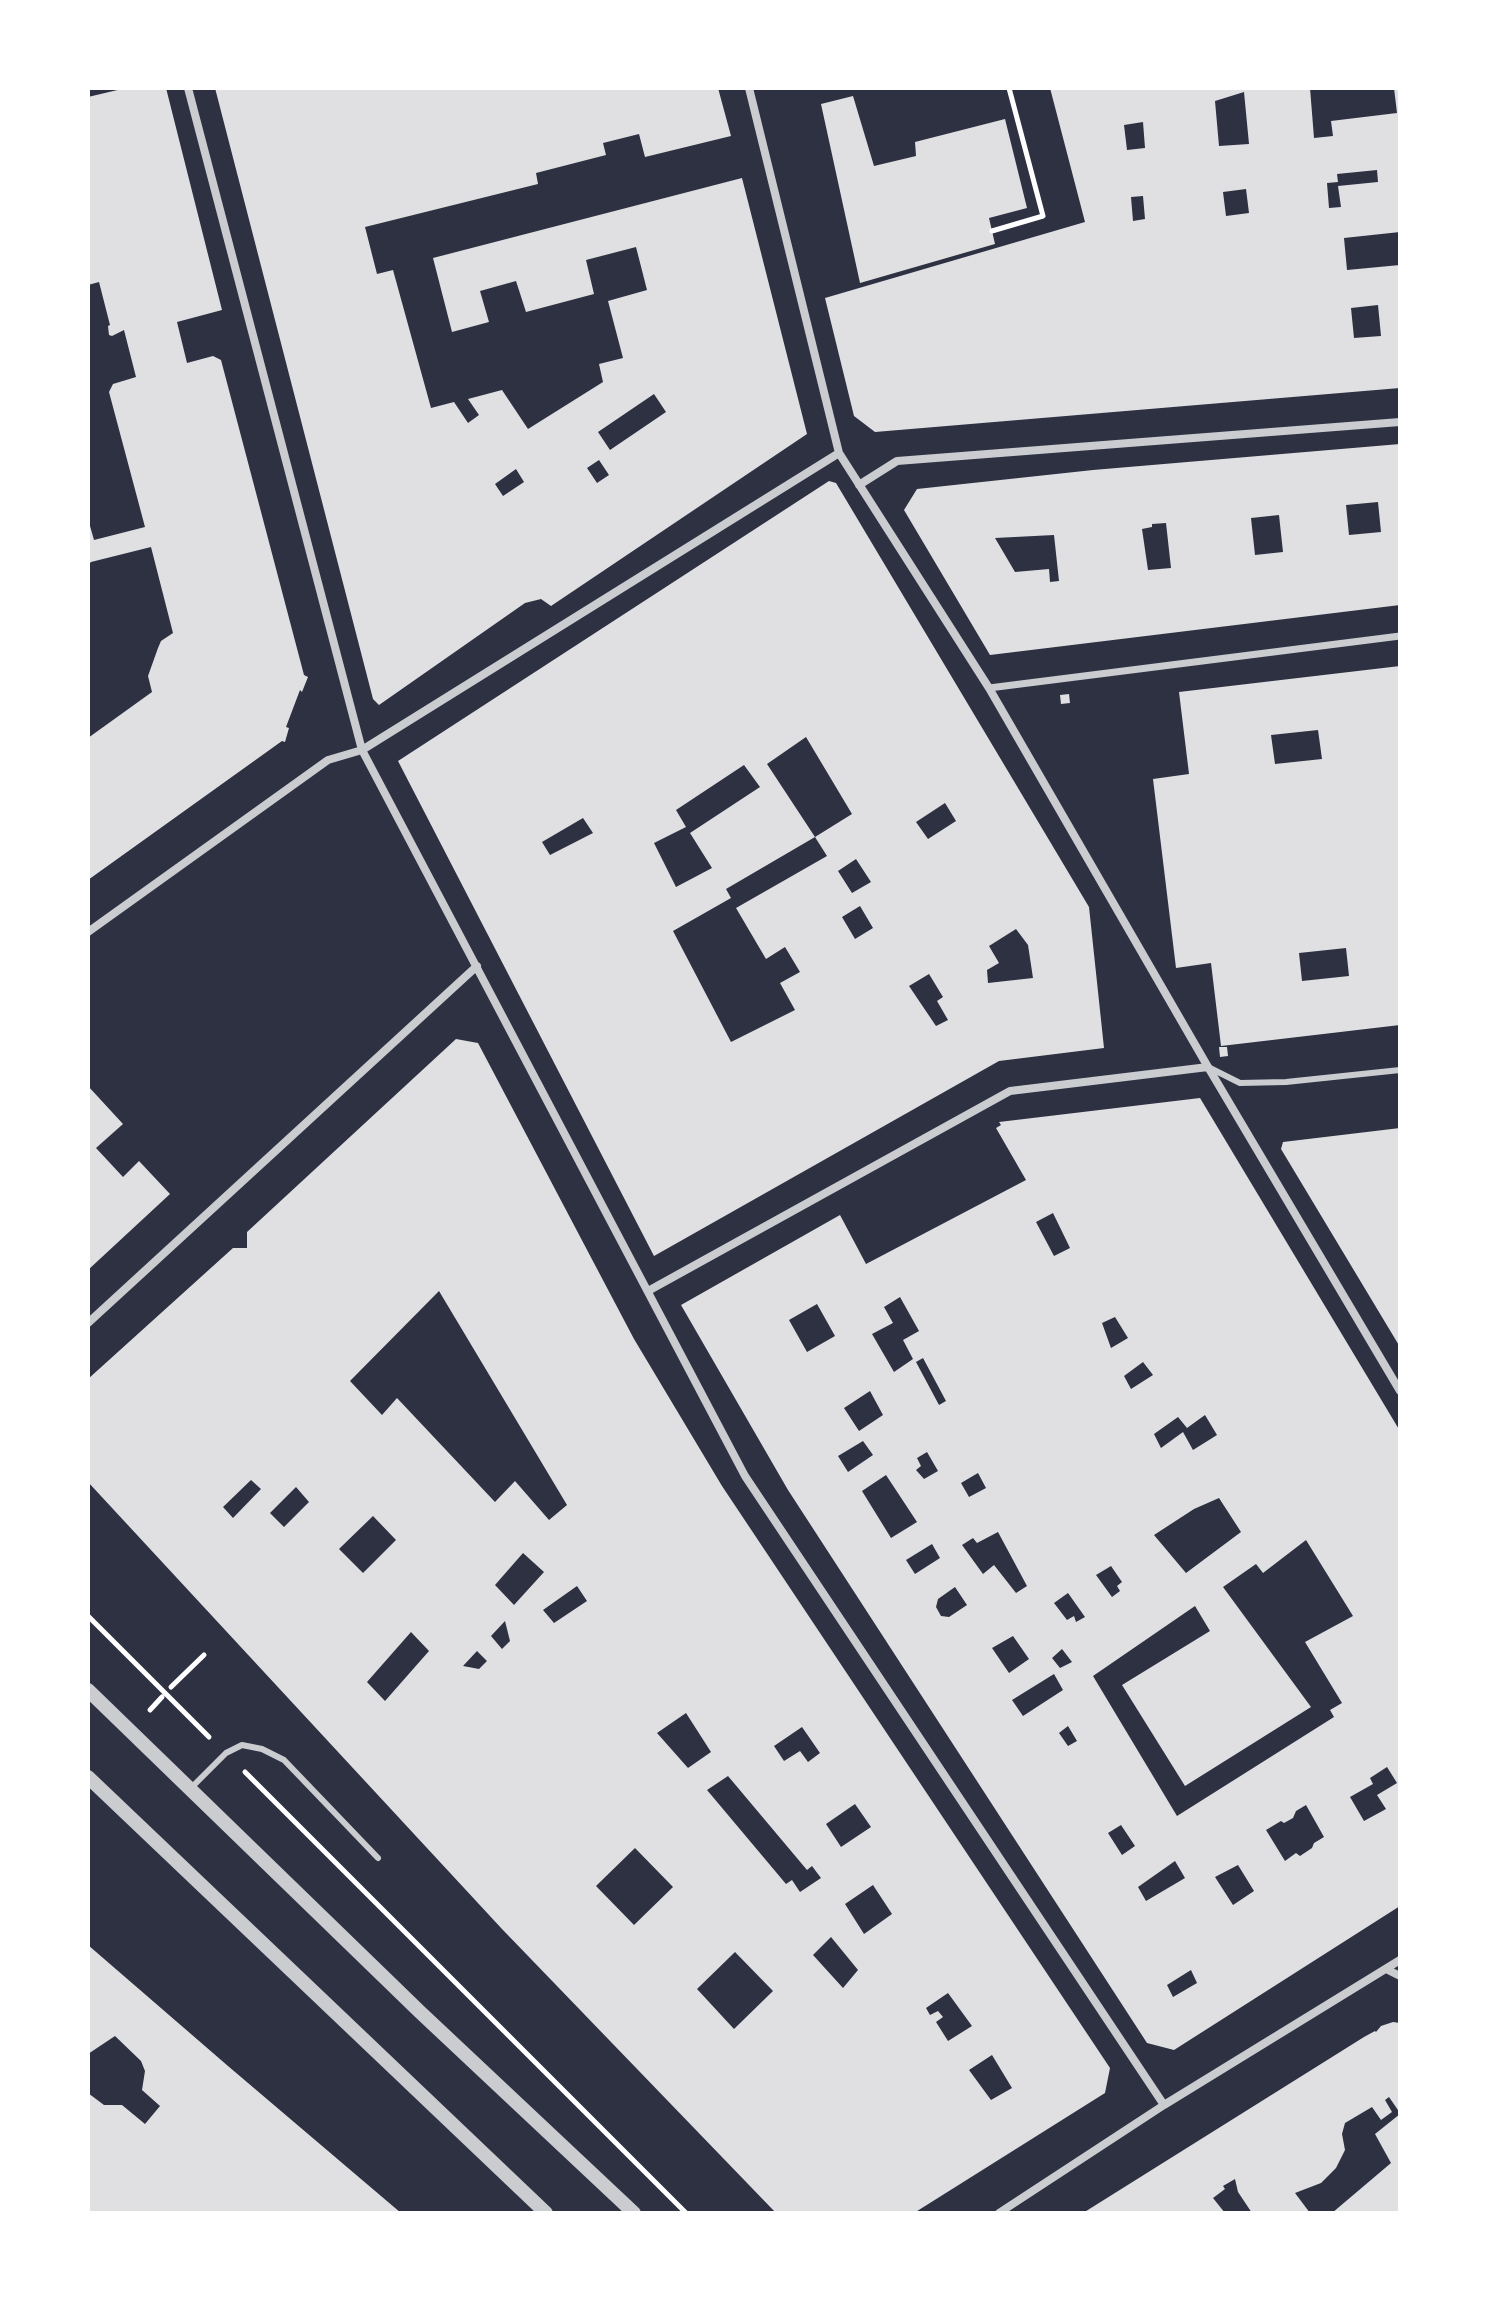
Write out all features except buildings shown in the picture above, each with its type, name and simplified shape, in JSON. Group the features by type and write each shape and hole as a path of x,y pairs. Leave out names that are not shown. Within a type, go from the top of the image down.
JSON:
{"street":[{"path":"188,88 362,750 745,1476 1164,2105"},
{"path":"749,88 839,453 989,688 1400,1391"},
{"path":"859,485 897,461 1400,422"},
{"path":"88,932 328,760 362,750 839,453"},
{"path":"989,688 1400,636"},
{"path":"88,1323 477,966"},
{"path":"648,1291 1010,1091 1208,1067"},
{"path":"88,1690 420,2012 634,2213"},
{"path":"88,1777 546,2213"},
{"path":"999,2213 1164,2105 1400,1960"},
{"path":"1386,1969 1400,1976"}],"lane":[{"path":"1208,1067 1240,1083 1286,1082 1400,1070"},
{"path":"190,1789 226,1753 242,1745 262,1749 284,1760 378,1858"}],"path":[{"path":"992,231 1043,216 1009,88"},
{"path":"88,1616 686,2213"},
{"path":"171,1687 204,1655"}]}
